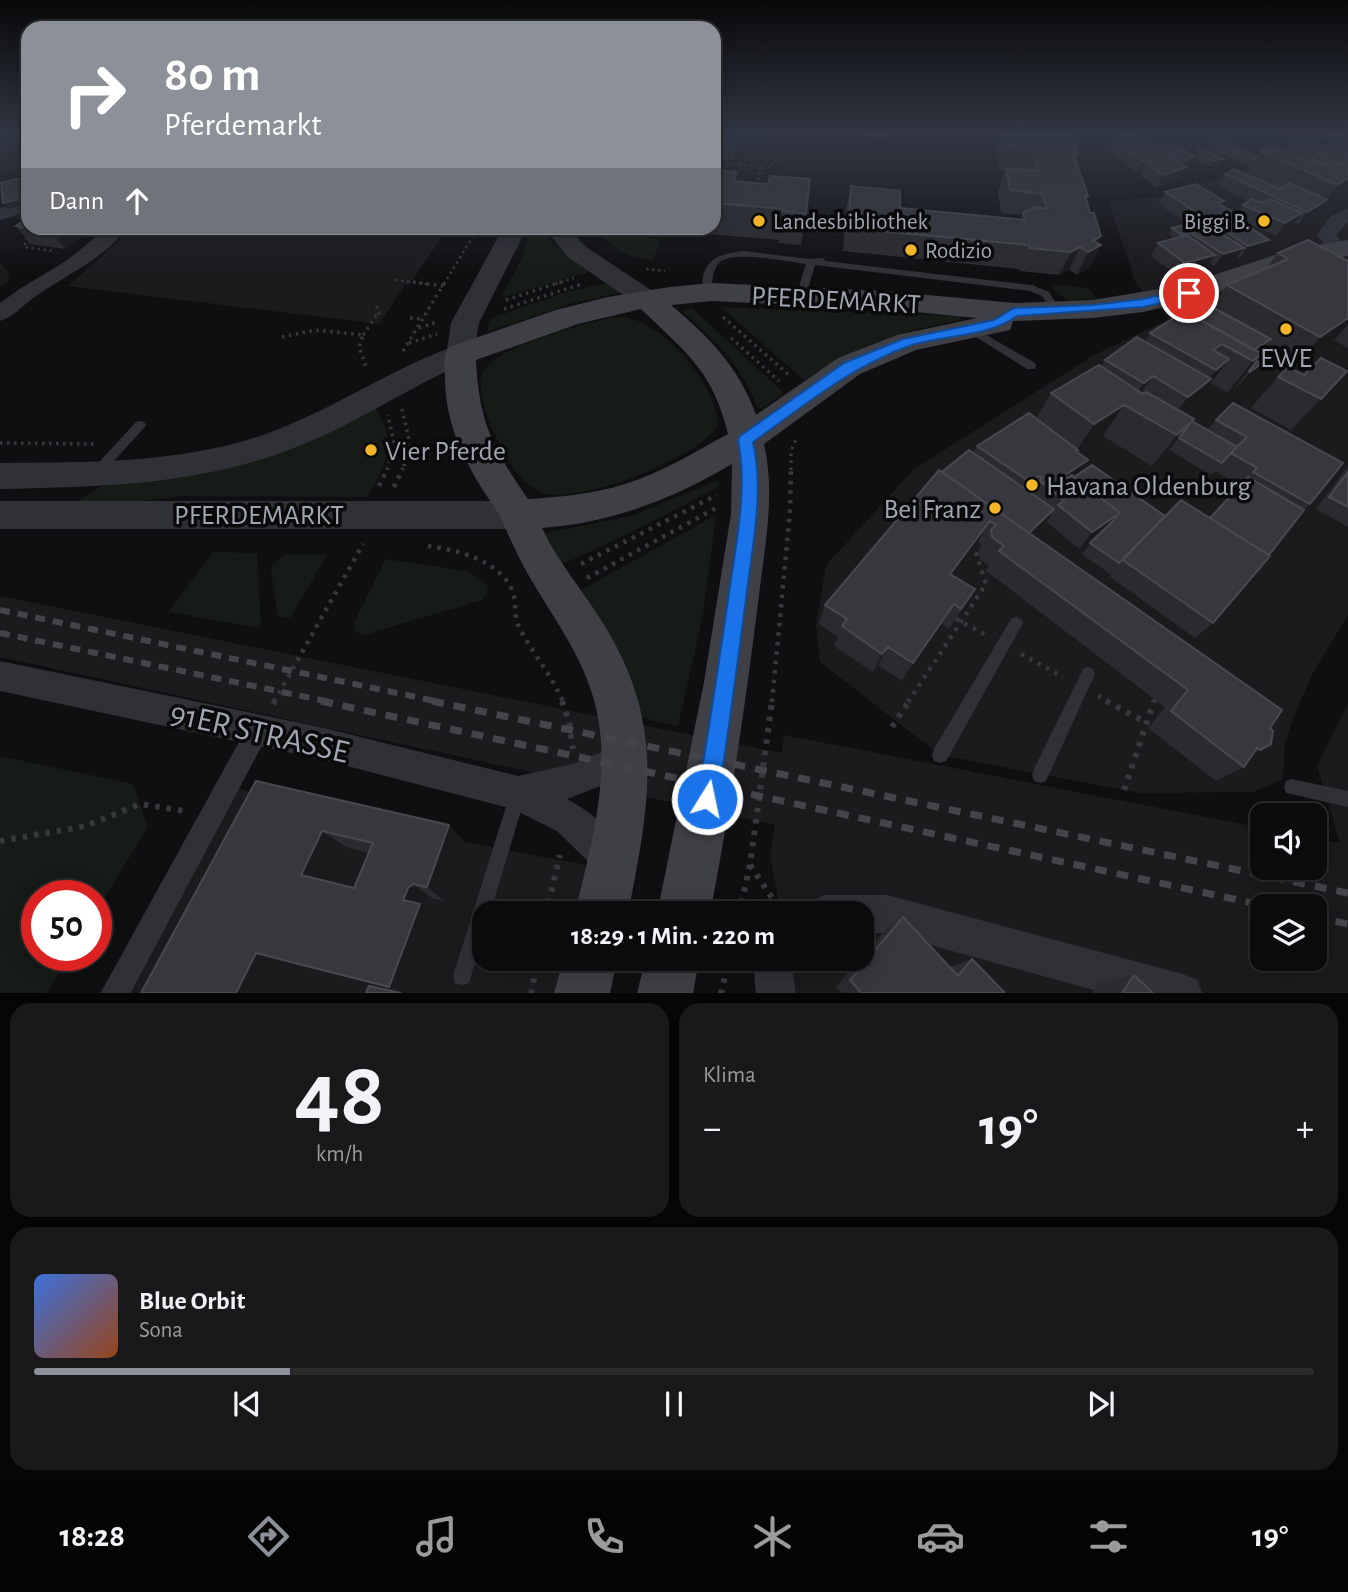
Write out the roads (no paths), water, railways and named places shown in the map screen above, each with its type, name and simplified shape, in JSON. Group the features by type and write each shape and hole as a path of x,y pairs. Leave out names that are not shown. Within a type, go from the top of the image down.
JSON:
{"main road":[{"path":"1014,312 1143,303 1189,293 1343,249"},
{"name":"PFERDEMARKT","path":"448,344 648,300 715,304 801,296 884,300 1014,312"},
{"path":"648,300 684,331 718,369 732,396 750,461 750,488 741,571 719,730 686,901"},
{"name":"PFERDEMARKT","path":"518,515 570,512 633,497 694,469 745,440 849,366 908,342 998,323 1014,312"},
{"path":"448,344 468,428 485,463 518,515 529,543 576,613 596,649 613,689 623,731 624,760 622,803 604,901"},
{"path":"582,993 587,971"},
{"path":"665,993 670,971"}],"street":[{"path":"1343,249 1326,235 1337,221 1348,214"},
{"path":"0,314 28,292 69,268 110,235"},
{"path":"448,344 465,323 511,235"},
{"path":"561,235 577,252 648,300"},
{"name":"PFERDEMARKT","path":"0,476 173,469 219,460 266,446 316,426 416,373 448,344"},
{"path":"10,515 78,495 95,474"},
{"name":"PFERDEMARKT","path":"10,515 518,515"},
{"name":"91ER STRASSE","path":"0,676 258,730 518,793 569,819 612,859"},
{"path":"114,993 258,730"},
{"name":"91ER STRASSE","path":"518,793 573,781 624,760"},
{"path":"874,914 887,914 1183,993"},
{"path":"772,971 776,993"}],"lane":[{"path":"715,304 708,275 715,260 724,254 743,254 1031,288 1046,294 1056,311"},
{"path":"812,261 830,258"},
{"path":"801,296 812,261"},
{"path":"969,328 1031,366"},
{"path":"95,474 140,425"},
{"path":"940,755 1016,624"},
{"path":"1040,775 1085,681"},
{"path":"1292,788 1348,799"},
{"path":"462,976 518,793"}],"railway":[{"path":"0,610 440,702"},
{"path":"0,633 330,702"},
{"path":"321,701 1250,903"},
{"path":"432,701 1348,893"},
{"path":"1327,920 1348,924"}],"place":[{"name":"Landesbibliothek","path":"759,221"},
{"name":"Biggi B.","path":"1264,221"},
{"name":"Rodizio","path":"911,250"},
{"name":"EWE","path":"1286,329"},
{"name":"Vier Pferde","path":"371,450"},
{"name":"Havana Oldenburg","path":"1032,485"},
{"name":"Bei Franz","path":"995,508"}]}
